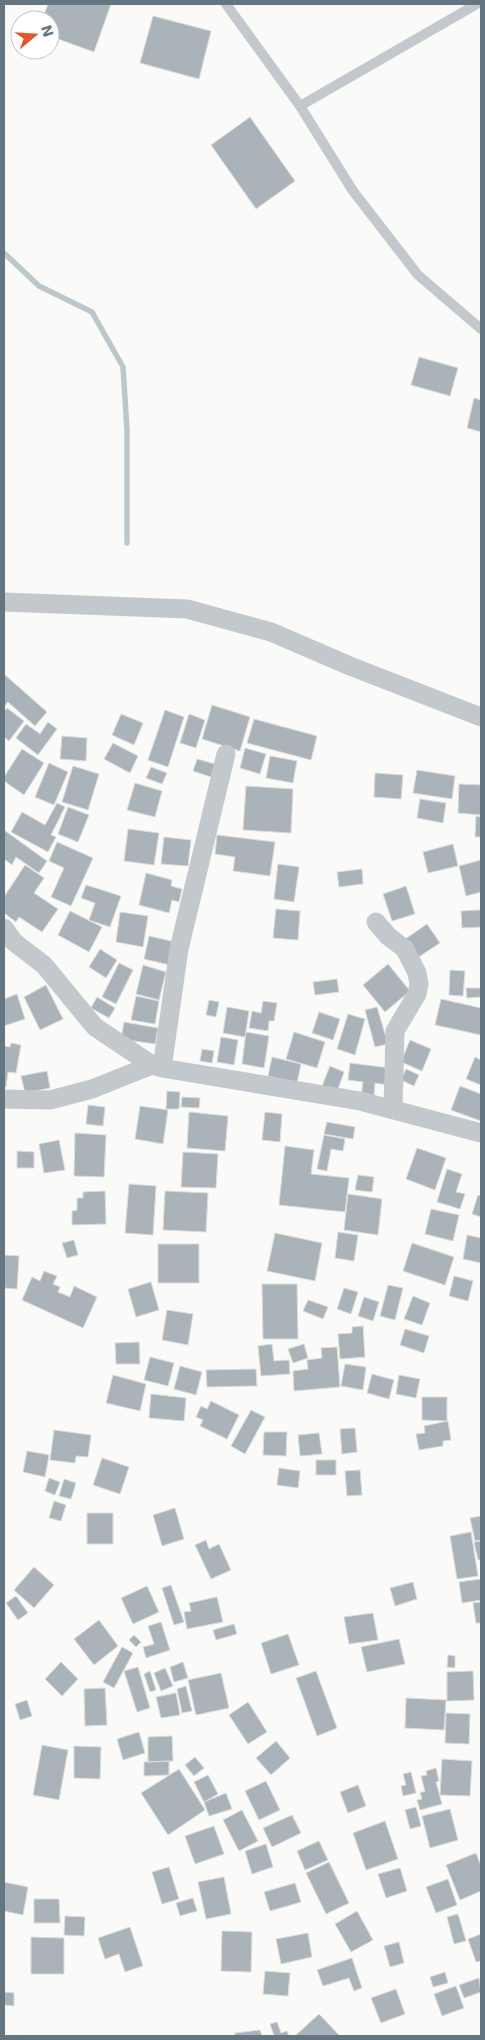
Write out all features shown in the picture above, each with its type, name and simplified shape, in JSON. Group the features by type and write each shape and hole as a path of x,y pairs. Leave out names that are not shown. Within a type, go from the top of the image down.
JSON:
{"street":[{"path":"4,602 187,609 271,632 350,666 481,717"},
{"path":"157,1066 179,949 226,754"},
{"path":"376,922 388,936 405,949 417,973 419,984 417,994 395,1031 393,1110"},
{"path":"4,928 14,942 44,964 95,1027 157,1066 360,1101 481,1134"},
{"path":"4,1099 50,1100 92,1089 157,1066"}],"lane":[{"path":"226,4 300,106 353,191 418,275 481,329"},
{"path":"300,106 477,4"}],"building":[{"path":"48,4 111,4 94,52 60,40 60,10 46,10"},
{"path":"153,16 211,31 199,79 140,63"},
{"path":"250,117 295,181 256,209 211,145"},
{"path":"419,357 458,368 450,396 411,385"},
{"path":"474,398 481,400 481,432 467,428"},
{"path":"4,674 47,712 35,726 8,702 4,707"},
{"path":"212,705 250,717 240,751 202,739"},
{"path":"7,708 24,721 9,741 4,737 4,712"},
{"path":"165,710 184,717 168,767 148,760"},
{"path":"121,714 143,723 134,745 112,735"},
{"path":"189,714 205,720 196,748 180,743"},
{"path":"254,719 317,736 311,760 247,743"},
{"path":"48,722 57,729 38,755 16,738 26,724 40,734"},
{"path":"62,736 87,738 86,761 60,759"},
{"path":"113,743 138,756 130,773 104,759"},
{"path":"245,748 266,754 260,774 240,768"},
{"path":"22,749 44,763 24,795 4,781 4,777"},
{"path":"270,756 297,761 293,783 266,778"},
{"path":"197,759 215,764 211,777 193,771"},
{"path":"49,763 68,772 54,805 35,797"},
{"path":"73,766 99,774 88,810 62,802"},
{"path":"151,767 167,773 162,784 146,778"},
{"path":"417,770 455,776 452,799 413,793"},
{"path":"375,773 403,775 401,799 374,797"},
{"path":"135,783 162,791 155,817 127,810"},
{"path":"459,784 481,785 481,815 458,813"},
{"path":"246,786 293,789 291,833 243,830"},
{"path":"420,799 446,803 443,823 417,818"},
{"path":"57,803 65,807 51,835 56,837 48,852 11,832 22,812 45,825"},
{"path":"68,807 89,815 78,842 58,834"},
{"path":"476,816 481,817 481,837 475,837"},
{"path":"128,829 159,833 154,865 124,861"},
{"path":"4,830 47,861 39,873 16,857 12,865 4,859"},
{"path":"217,835 275,842 270,876 233,871 235,857 215,854"},
{"path":"164,837 191,840 188,866 161,864"},
{"path":"57,842 93,858 71,906 51,897 64,868 49,861"},
{"path":"453,844 458,866 428,873 423,852"},
{"path":"481,860 481,892 466,896 459,866"},
{"path":"278,864 299,867 294,902 274,899"},
{"path":"25,865 44,878 34,893 58,909 42,932 19,917 16,922 4,913 4,897"},
{"path":"362,869 363,884 339,887 337,872"},
{"path":"146,873 172,880 171,886 182,889 179,902 172,900 169,913 139,905"},
{"path":"86,885 121,896 110,927 89,920 95,903 81,898"},
{"path":"406,886 415,914 392,921 383,894"},
{"path":"276,909 300,911 298,940 273,938"},
{"path":"481,910 481,927 462,928 461,911"},
{"path":"70,911 102,927 89,952 58,935"},
{"path":"120,912 148,916 143,947 116,942"},
{"path":"427,924 440,943 417,958 404,940"},
{"path":"149,936 175,942 170,965 144,959"},
{"path":"100,949 117,960 106,978 89,967"},
{"path":"119,963 133,970 116,1004 102,997"},
{"path":"388,964 410,991 385,1012 363,985"},
{"path":"143,965 166,972 159,1000 136,994"},
{"path":"450,970 465,971 463,996 449,995"},
{"path":"337,979 339,992 315,995 313,982"},
{"path":"46,985 63,1019 40,1030 24,997"},
{"path":"466,988 481,988 481,997 467,998"},
{"path":"17,994 25,1019 4,1026 4,999"},
{"path":"136,996 159,1001 155,1024 131,1020"},
{"path":"97,997 115,1008 109,1018 91,1008"},
{"path":"441,999 481,1008 481,1035 435,1025"},
{"path":"209,1000 219,1002 216,1017 206,1015"},
{"path":"263,1001 277,1003 274,1021 269,1021 268,1031 249,1028 252,1011 261,1013"},
{"path":"227,1007 249,1011 245,1037 223,1033"},
{"path":"377,1007 388,1044 375,1047 365,1010"},
{"path":"319,1012 340,1019 333,1040 312,1033"},
{"path":"348,1014 365,1019 355,1055 337,1049"},
{"path":"124,1022 158,1028 155,1044 121,1039"},
{"path":"246,1032 269,1036 264,1068 242,1064"},
{"path":"294,1032 325,1042 317,1068 286,1059"},
{"path":"221,1037 238,1040 234,1065 217,1062"},
{"path":"410,1040 431,1049 422,1071 401,1062"},
{"path":"11,1043 21,1045 16,1073 8,1072 6,1087 4,1087 4,1046 10,1047"},
{"path":"202,1049 214,1051 212,1063 200,1061"},
{"path":"272,1057 301,1064 297,1083 268,1076"},
{"path":"475,1057 481,1060 481,1085 466,1079"},
{"path":"350,1063 390,1068 388,1085 375,1083 374,1097 361,1096 363,1082 348,1080"},
{"path":"330,1066 344,1072 337,1092 322,1086"},
{"path":"406,1069 419,1075 414,1086 401,1080"},
{"path":"47,1071 50,1088 25,1093 21,1076"},
{"path":"460,1086 481,1094 481,1121 451,1110"},
{"path":"167,1091 180,1092 179,1109 166,1109"},
{"path":"182,1097 200,1098 199,1108 181,1107"},
{"path":"88,1105 105,1107 103,1126 86,1124"},
{"path":"140,1106 168,1110 163,1144 135,1139"},
{"path":"189,1112 228,1116 225,1151 187,1148"},
{"path":"265,1112 282,1114 280,1142 262,1140"},
{"path":"327,1122 355,1127 353,1139 324,1134"},
{"path":"75,1133 106,1135 104,1177 74,1176"},
{"path":"324,1135 345,1139 343,1151 331,1149 327,1171 317,1169"},
{"path":"59,1140 65,1170 44,1173 39,1144"},
{"path":"285,1146 314,1150 311,1174 349,1178 345,1212 279,1205"},
{"path":"417,1148 446,1158 435,1190 406,1179"},
{"path":"17,1151 34,1152 34,1168 17,1168"},
{"path":"183,1152 218,1154 216,1188 181,1187"},
{"path":"447,1169 462,1174 456,1192 465,1194 460,1209 437,1202"},
{"path":"358,1175 374,1177 372,1192 355,1190"},
{"path":"129,1184 156,1186 153,1235 125,1233"},
{"path":"105,1191 106,1224 72,1225 72,1211 77,1210 77,1198 83,1198 83,1192"},
{"path":"165,1191 208,1193 206,1232 163,1230"},
{"path":"348,1194 382,1199 378,1235 344,1230"},
{"path":"478,1195 481,1196 481,1217 472,1214"},
{"path":"431,1209 459,1215 453,1241 425,1234"},
{"path":"338,1232 358,1235 354,1261 335,1258"},
{"path":"275,1233 322,1243 315,1281 267,1271"},
{"path":"467,1235 481,1238 481,1263 463,1259"},
{"path":"74,1240 78,1255 67,1258 62,1243"},
{"path":"412,1243 454,1257 445,1285 403,1271"},
{"path":"158,1244 199,1244 199,1283 158,1283"},
{"path":"4,1255 19,1256 17,1289 4,1288"},
{"path":"44,1271 57,1276 53,1284 60,1287 58,1292 70,1297 74,1286 97,1297 83,1328 22,1300 32,1277 40,1281"},
{"path":"454,1276 473,1281 468,1301 449,1296"},
{"path":"151,1282 159,1310 136,1317 128,1289"},
{"path":"262,1284 297,1284 298,1339 263,1339"},
{"path":"388,1285 403,1288 395,1320 380,1316"},
{"path":"344,1288 358,1292 351,1314 337,1309"},
{"path":"413,1296 430,1303 422,1325 404,1319"},
{"path":"364,1297 379,1302 373,1321 358,1316"},
{"path":"308,1300 328,1307 323,1319 303,1311"},
{"path":"167,1310 193,1314 188,1345 162,1340"},
{"path":"363,1326 365,1357 340,1359 338,1334 352,1333 352,1327"},
{"path":"405,1329 429,1336 424,1353 400,1345"},
{"path":"139,1342 140,1364 116,1364 115,1343"},
{"path":"272,1344 274,1361 289,1360 290,1374 261,1376 258,1346"},
{"path":"304,1344 308,1358 293,1363 288,1349"},
{"path":"337,1347 340,1387 294,1391 293,1371 308,1369 307,1360 322,1358 321,1348"},
{"path":"150,1357 174,1363 168,1386 144,1380"},
{"path":"345,1364 366,1367 363,1390 341,1386"},
{"path":"180,1366 202,1372 196,1395 174,1389"},
{"path":"256,1369 257,1386 207,1387 206,1370"},
{"path":"372,1374 394,1380 389,1399 367,1393"},
{"path":"113,1375 146,1384 140,1411 106,1403"},
{"path":"399,1375 420,1379 416,1398 396,1394"},
{"path":"151,1394 186,1398 184,1421 149,1418"},
{"path":"422,1397 447,1397 447,1421 422,1420"},
{"path":"211,1401 239,1415 227,1439 200,1426 203,1420 196,1417 201,1406 207,1409"},
{"path":"251,1410 265,1417 245,1454 231,1446"},
{"path":"448,1421 451,1440 443,1441 443,1446 419,1450 416,1434 425,1433 424,1426"},
{"path":"355,1428 357,1452 342,1454 340,1429"},
{"path":"54,1430 91,1435 88,1457 76,1456 75,1463 50,1460"},
{"path":"264,1432 287,1432 286,1456 263,1455"},
{"path":"319,1433 322,1454 300,1456 298,1435"},
{"path":"27,1451 49,1455 45,1477 23,1472"},
{"path":"102,1458 129,1467 120,1494 93,1485"},
{"path":"316,1460 336,1460 336,1475 316,1475"},
{"path":"279,1468 300,1471 298,1488 277,1485"},
{"path":"360,1470 362,1495 347,1496 345,1471"},
{"path":"49,1478 60,1482 55,1495 45,1491"},
{"path":"64,1479 76,1483 71,1499 59,1496"},
{"path":"54,1501 66,1505 61,1521 49,1518"},
{"path":"175,1508 184,1539 162,1546 153,1515"},
{"path":"87,1513 113,1513 113,1544 87,1544"},
{"path":"481,1516 481,1540 475,1541 470,1518"},
{"path":"471,1532 478,1576 457,1579 450,1536"},
{"path":"206,1540 209,1549 219,1544 231,1570 211,1579 195,1545"},
{"path":"481,1541 481,1560 478,1560 474,1542"},
{"path":"34,1567 54,1585 34,1608 14,1590"},
{"path":"481,1579 481,1600 462,1603 459,1582"},
{"path":"413,1582 417,1599 395,1606 390,1588"},
{"path":"171,1585 184,1622 174,1625 162,1588"},
{"path":"147,1586 159,1612 133,1624 121,1598"},
{"path":"16,1596 28,1613 18,1620 6,1603"},
{"path":"217,1597 223,1622 187,1629 184,1612 191,1611 189,1603"},
{"path":"481,1602 481,1623 476,1623 473,1603"},
{"path":"373,1613 378,1640 349,1644 344,1617"},
{"path":"99,1620 118,1646 94,1665 74,1639"},
{"path":"161,1622 170,1650 146,1658 143,1647 154,1644 148,1626"},
{"path":"234,1624 237,1634 216,1640 213,1630"},
{"path":"288,1634 299,1665 271,1674 261,1643"},
{"path":"134,1635 141,1642 136,1647 129,1640"},
{"path":"399,1639 405,1664 367,1672 361,1647"},
{"path":"122,1647 133,1653 114,1688 103,1682"},
{"path":"448,1655 455,1656 455,1668 447,1667"},
{"path":"61,1662 78,1679 62,1696 45,1679"},
{"path":"183,1662 188,1678 174,1682 170,1667"},
{"path":"138,1667 150,1708 137,1712 124,1671"},
{"path":"165,1668 173,1686 161,1691 154,1673"},
{"path":"150,1671 156,1690 150,1692 144,1674"},
{"path":"316,1671 337,1728 317,1736 296,1678"},
{"path":"473,1671 474,1700 447,1701 447,1672"},
{"path":"221,1673 229,1708 196,1715 188,1680"},
{"path":"186,1686 192,1711 182,1713 177,1689"},
{"path":"105,1688 107,1725 85,1726 84,1689"},
{"path":"176,1693 180,1715 161,1718 156,1697"},
{"path":"406,1698 446,1700 444,1730 405,1728"},
{"path":"27,1700 32,1716 20,1720 15,1704"},
{"path":"248,1702 267,1732 248,1744 229,1715"},
{"path":"446,1713 470,1714 469,1744 445,1743"},
{"path":"139,1732 145,1753 123,1760 117,1739"},
{"path":"172,1736 173,1761 148,1762 148,1737"},
{"path":"276,1741 290,1758 271,1775 256,1758"},
{"path":"42,1745 68,1750 59,1800 33,1795"},
{"path":"74,1746 101,1747 100,1779 74,1778"},
{"path":"195,1757 204,1768 194,1776 185,1765"},
{"path":"442,1759 472,1761 470,1796 440,1795"},
{"path":"169,1761 169,1775 144,1776 144,1762"},
{"path":"436,1768 439,1781 436,1782 442,1804 420,1810 417,1800 422,1799 420,1793 425,1791 421,1776 427,1775 426,1771"},
{"path":"179,1769 205,1810 168,1835 141,1793"},
{"path":"411,1772 416,1793 403,1796 401,1786 406,1785 403,1774"},
{"path":"208,1775 218,1794 204,1802 194,1782"},
{"path":"266,1781 280,1810 259,1820 245,1791"},
{"path":"358,1785 366,1806 348,1813 340,1792"},
{"path":"226,1793 232,1809 209,1816 204,1802"},
{"path":"416,1807 421,1826 410,1829 405,1810"},
{"path":"450,1809 458,1840 430,1848 422,1816"},
{"path":"242,1810 258,1841 239,1851 223,1820"},
{"path":"292,1815 301,1833 272,1847 263,1828"},
{"path":"385,1821 398,1859 366,1870 353,1833"},
{"path":"214,1826 224,1854 195,1864 185,1836"},
{"path":"319,1841 328,1860 305,1870 297,1851"},
{"path":"266,1844 273,1867 252,1874 245,1851"},
{"path":"476,1853 481,1866 481,1891 460,1900 446,1865"},
{"path":"329,1862 349,1903 326,1914 306,1873"},
{"path":"169,1867 179,1899 162,1904 152,1872"},
{"path":"400,1868 407,1891 386,1898 378,1874"},
{"path":"224,1877 231,1914 206,1919 198,1882"},
{"path":"448,1879 457,1905 436,1913 426,1887"},
{"path":"4,1882 28,1887 23,1915 4,1911"},
{"path":"295,1883 301,1902 270,1911 264,1892"},
{"path":"193,1898 197,1911 180,1916 176,1903"},
{"path":"34,1899 59,1899 60,1923 34,1923"},
{"path":"357,1911 373,1940 351,1952 335,1924"},
{"path":"458,1914 466,1941 454,1944 447,1917"},
{"path":"65,1916 85,1917 84,1936 64,1935"},
{"path":"130,1927 143,1966 125,1972 119,1954 105,1959 98,1938"},
{"path":"222,1931 252,1932 251,1972 221,1971"},
{"path":"308,1933 312,1957 281,1964 276,1939"},
{"path":"481,1934 481,1961 476,1962 468,1939"},
{"path":"31,1937 64,1938 64,1974 31,1974"},
{"path":"399,1942 404,1963 390,1967 384,1946"},
{"path":"352,1958 362,1988 354,1991 349,1978 323,1986 317,1970"},
{"path":"265,1971 290,1973 288,1996 263,1994"},
{"path":"445,1972 448,1983 433,1987 430,1977"},
{"path":"479,1978 481,1992 464,1998 459,1985"},
{"path":"456,1986 464,2008 442,2016 434,1994"},
{"path":"396,1989 405,2014 381,2023 371,1998"},
{"path":"4,1992 14,1993 14,2006 4,2005"},
{"path":"319,2014 340,2036 295,2036"},
{"path":"277,2022 281,2033 287,2031 289,2036 274,2036 270,2024"},
{"path":"260,2030 262,2036 235,2036 235,2033"}],"waterway":[{"path":"4,253 39,286 92,312 123,367 127,430 127,543"}]}
